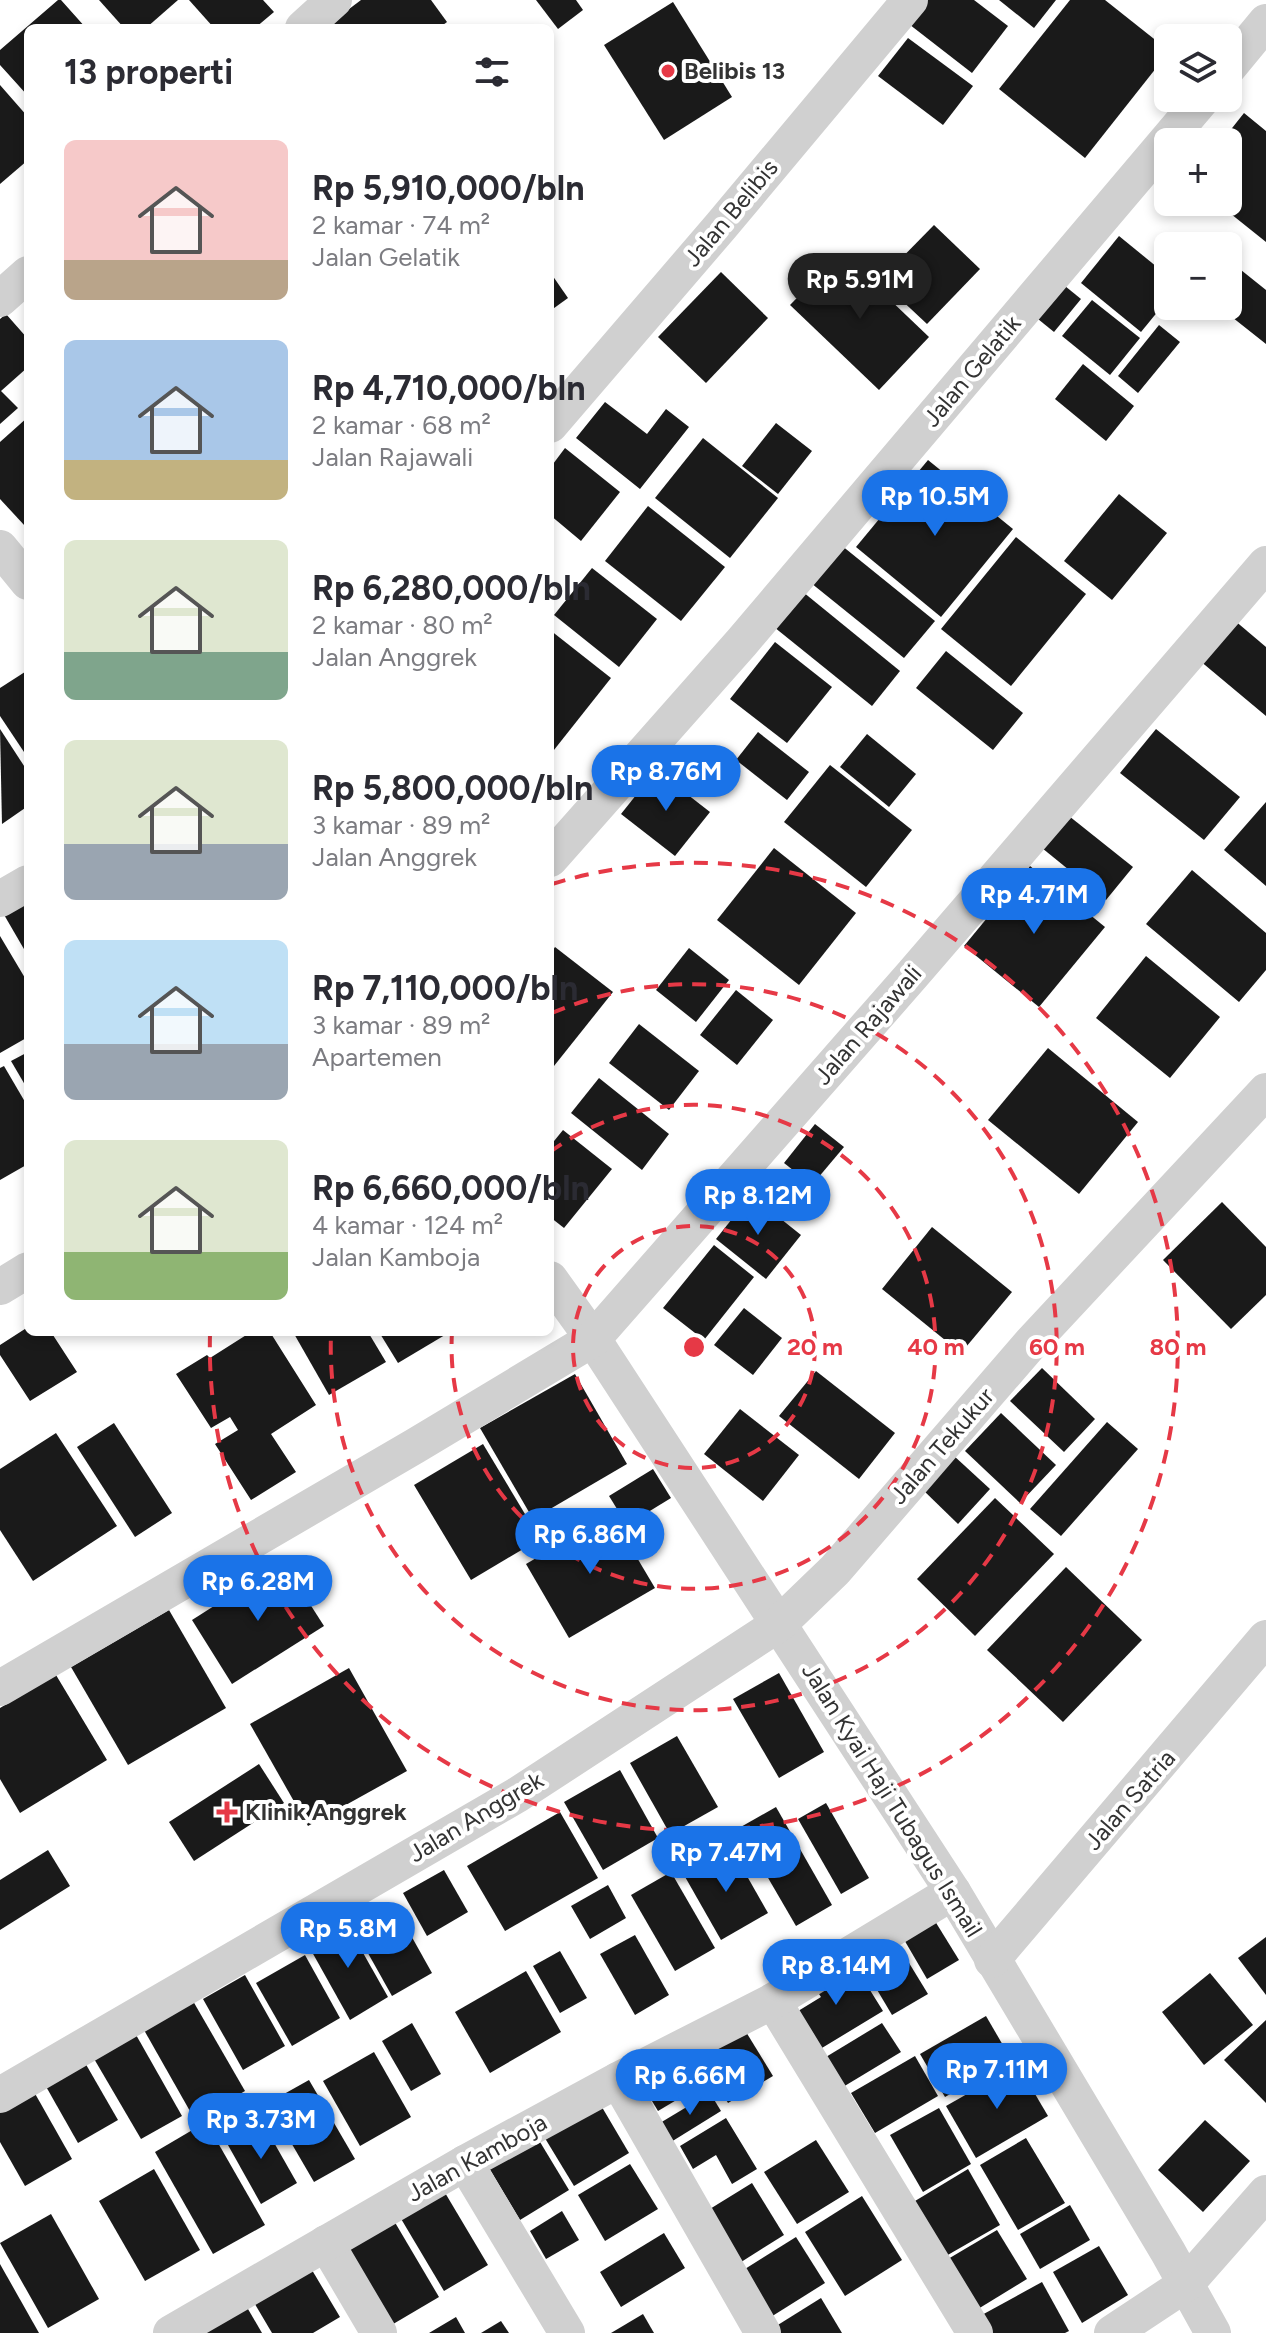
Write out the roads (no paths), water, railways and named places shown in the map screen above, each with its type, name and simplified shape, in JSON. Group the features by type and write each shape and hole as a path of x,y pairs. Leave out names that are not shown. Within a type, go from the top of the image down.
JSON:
{"street":[{"path":"307,24 334,0"},
{"name":"Jalan Belibis","path":"554,420 910,0"},
{"path":"1242,51 1266,22"},
{"name":"Jalan Gelatik","path":"554,854 742,642 1191,112"},
{"path":"0,299 24,278"},
{"path":"0,548 24,577"},
{"name":"Jalan Rajawali","path":"0,1688 593,1339 1266,564"},
{"path":"0,899 24,885"},
{"name":"Jalan Tekukur","path":"779,1624 835,1570 1031,1343 1266,1091"},
{"path":"0,1287 24,1272"},
{"name":"Jalan Kyai Haji Tubagus Ismail","path":"554,1285 593,1339 953,1892 1213,2333"},
{"name":"Jalan Anggrek","path":"0,2095 517,1795 779,1624"},
{"name":"Jalan Satria","path":"992,1960 1266,1638"},
{"name":"Jalan Kamboja","path":"180,2331 465,2163 773,2001 953,1892"},
{"path":"773,2001 975,2333"},
{"path":"618,2080 763,2333"},
{"path":"465,2163 567,2333"},
{"path":"1112,2333 1186,2284 1266,2193"},
{"path":"326,2243 379,2333"}],"place":[{"name":"Belibis 13","path":"668,71"},
{"name":"Klinik Anggrek","path":"227,1812"}]}
